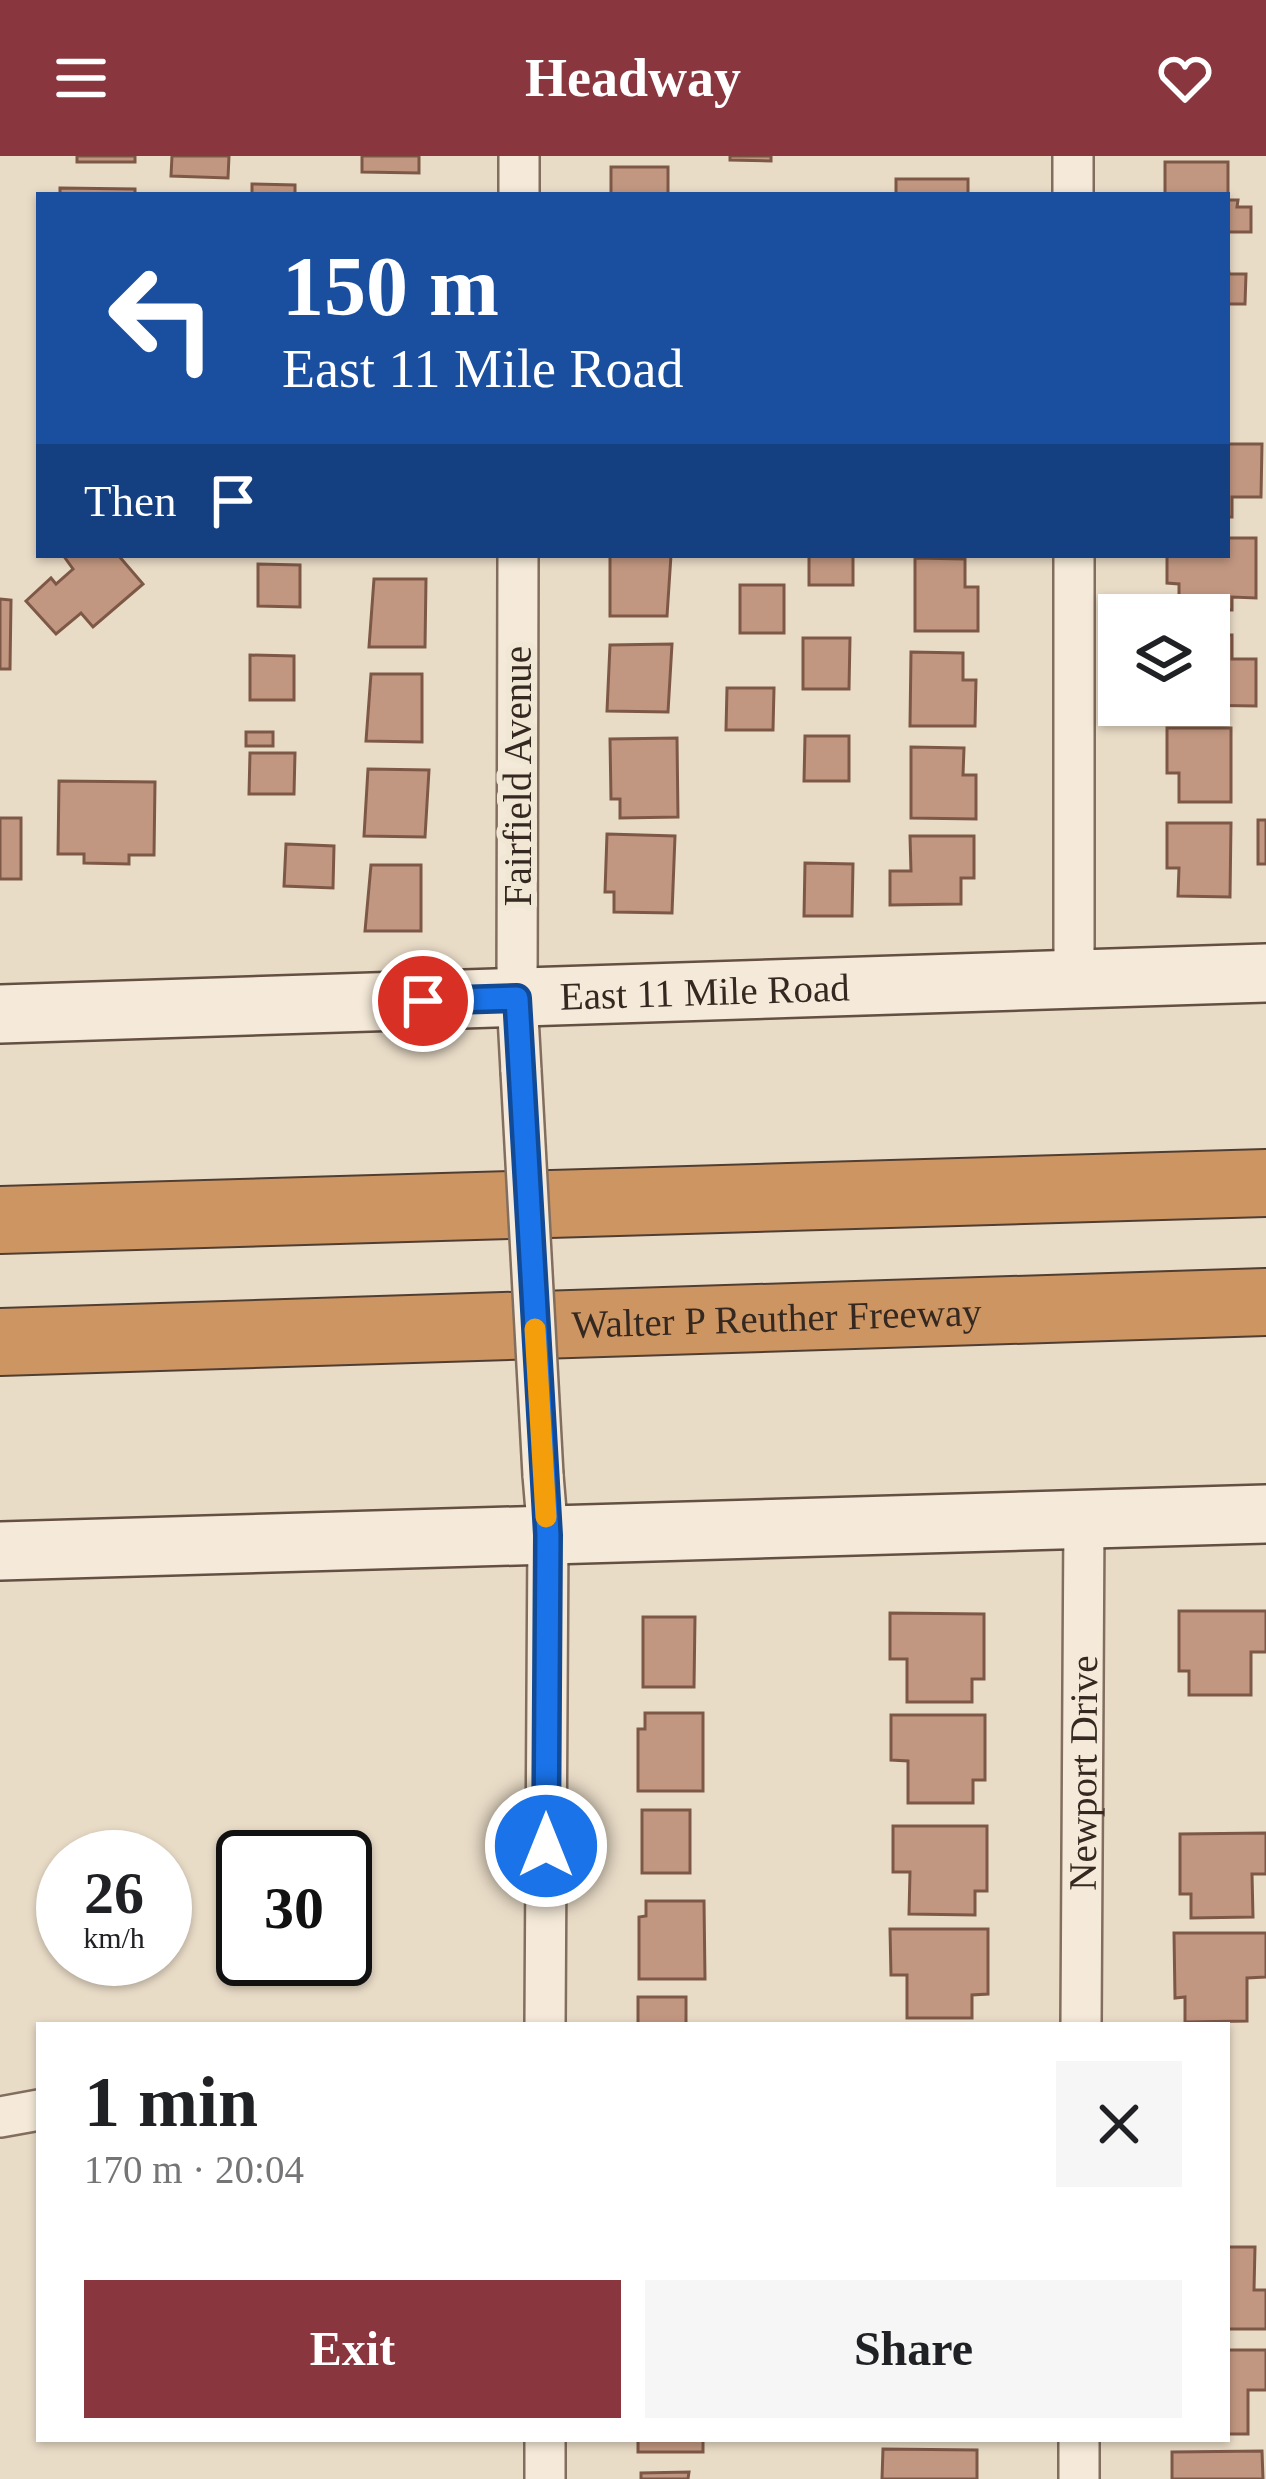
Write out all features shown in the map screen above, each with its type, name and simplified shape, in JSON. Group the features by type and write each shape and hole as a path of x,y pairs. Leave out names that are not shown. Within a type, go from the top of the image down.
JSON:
{"highway":[{"path":"0,1220 1266,1184"},
{"name":"Walter P Reuther Freeway","path":"0,1342 1266,1302"}],"main road":[{"name":"East 11 Mile Road","path":"0,1014 1266,973"},
{"path":"0,1551 1266,1514"}],"street":[{"path":"519,156 519,192"},
{"path":"1073,156 1073,192"},
{"name":"Fairfield Avenue","path":"518,558 517,998 548,1535 545,2022"},
{"path":"1074,558 1074,977"},
{"name":"Newport Drive","path":"1081,2022 1084,1520"},
{"path":"0,2117 36,2111"},
{"path":"545,2442 545,2479"},
{"path":"1079,2442 1079,2479"}],"building":[{"path":"77,156 135,156 135,162 77,162"},
{"path":"172,156 229,156 228,178 171,176"},
{"path":"362,156 419,156 419,173 362,172"},
{"path":"730,156 771,156 771,161 730,160"},
{"path":"1165,162 1228,162 1228,192 1165,192"},
{"path":"611,167 668,167 668,192 611,192"},
{"path":"896,179 968,179 968,192 896,192"},
{"path":"252,184 295,185 295,192 252,192"},
{"path":"60,188 135,189 135,192 60,192"},
{"path":"1230,200 1238,200 1237,207 1251,207 1251,232 1230,232"},
{"path":"1230,274 1246,274 1245,304 1230,304"},
{"path":"1230,444 1262,444 1261,497 1232,497 1232,517"},
{"path":"1230,538 1256,538 1256,598 1232,597 1230,610 1230,594 1179,594 1179,584 1167,583 1167,558 1230,558"},
{"path":"65,558 121,558 143,584 93,627 81,613 56,634 26,601 51,578 56,584 73,569"},
{"path":"610,558 671,558 667,616 610,616"},
{"path":"809,558 853,558 853,585 809,585"},
{"path":"915,558 965,559 965,587 978,587 978,631 915,631"},
{"path":"258,564 300,565 300,607 258,606"},
{"path":"374,579 426,579 425,647 369,647"},
{"path":"740,585 784,585 784,633 740,633"},
{"path":"0,599 11,600 10,669 0,669"},
{"path":"1230,635 1232,659 1256,659 1256,706 1230,706"},
{"path":"803,638 850,638 849,689 803,689"},
{"path":"672,644 668,712 607,711 610,645"},
{"path":"911,652 963,653 963,680 976,680 975,726 910,726"},
{"path":"250,655 294,656 294,700 250,700"},
{"path":"371,674 422,674 422,742 366,741"},
{"path":"727,688 774,688 773,730 726,730"},
{"path":"1167,728 1231,728 1231,802 1179,802 1179,773 1167,773"},
{"path":"246,732 273,732 273,746 246,746"},
{"path":"805,736 849,736 849,781 804,781"},
{"path":"677,738 678,817 620,818 620,799 611,799 610,739"},
{"path":"911,747 964,748 963,775 976,775 976,819 911,818"},
{"path":"250,753 295,753 294,794 249,794"},
{"path":"368,769 429,770 425,837 364,836"},
{"path":"59,781 155,782 154,855 129,855 129,864 84,863 84,854 58,854"},
{"path":"0,818 21,818 21,879 0,879"},
{"path":"1258,820 1266,820 1266,864 1258,864"},
{"path":"1167,823 1231,823 1230,897 1178,896 1179,868 1167,868"},
{"path":"607,834 675,836 672,913 614,912 614,892 605,892"},
{"path":"910,836 974,836 974,878 961,878 961,904 890,905 890,871 911,871"},
{"path":"286,844 334,846 333,888 284,886"},
{"path":"805,863 853,864 852,916 804,916"},
{"path":"371,865 421,865 421,931 365,931"},
{"path":"1179,1611 1266,1611 1266,1652 1251,1652 1251,1695 1189,1695 1189,1671 1179,1671"},
{"path":"890,1613 984,1614 984,1679 972,1679 972,1702 907,1702 907,1659 890,1659"},
{"path":"643,1617 695,1617 694,1687 643,1687"},
{"path":"645,1713 703,1713 703,1791 638,1791 638,1729 645,1729"},
{"path":"891,1715 985,1715 985,1780 973,1780 973,1803 908,1803 908,1761 891,1760"},
{"path":"642,1810 690,1810 690,1873 642,1873"},
{"path":"893,1826 987,1826 987,1891 975,1891 975,1915 909,1914 910,1872 893,1872"},
{"path":"1266,1833 1266,1874 1252,1874 1253,1917 1191,1918 1191,1894 1180,1894 1180,1834"},
{"path":"646,1901 704,1901 705,1979 639,1979 639,1917 646,1916"},
{"path":"890,1929 988,1929 988,1994 972,1995 972,2018 907,2018 907,1975 891,1975"},
{"path":"1174,1933 1266,1933 1266,1977 1247,1978 1247,2021 1185,2022 1185,1997 1175,1998"},
{"path":"638,1997 686,1997 686,2022 638,2022"},
{"path":"1230,2247 1255,2247 1254,2290 1266,2290 1266,2329 1230,2329"},
{"path":"1230,2350 1266,2350 1266,2390 1248,2390 1248,2434 1230,2434"},
{"path":"638,2442 703,2442 703,2452 638,2452"},
{"path":"883,2449 977,2450 977,2479 882,2479"},
{"path":"1262,2451 1263,2479 1172,2479 1172,2452"},
{"path":"689,2472 688,2479 641,2479 641,2473"}],"slow traffic":[{"path":"535,1329 546,1517"}],"route":[{"path":"423,1001 517,998 548,1535 546,1846"}]}
